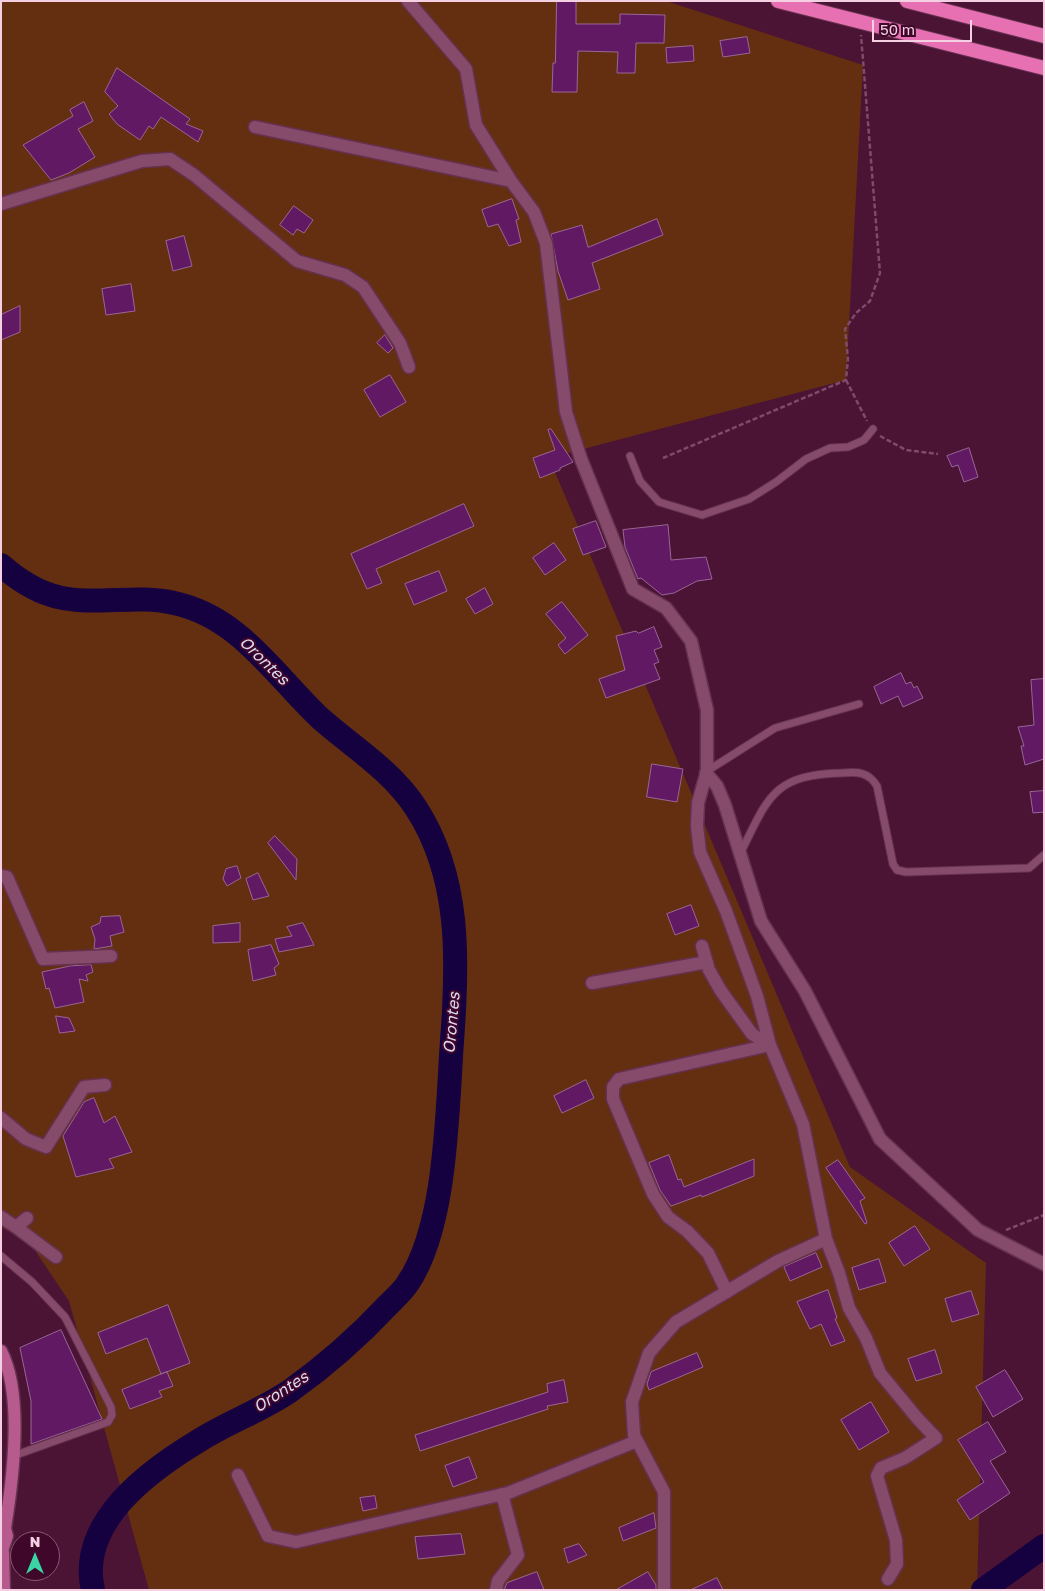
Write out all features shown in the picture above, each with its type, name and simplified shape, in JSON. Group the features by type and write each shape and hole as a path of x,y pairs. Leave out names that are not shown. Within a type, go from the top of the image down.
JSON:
{"highway":[{"path":"778,1 1044,68"},
{"path":"907,1 1044,36"}],"main road":[{"path":"1,1351 6,1360 13,1388 12,1488 3,1523 7,1536 2,1553 4,1590"}],"street":[{"path":"408,1 466,69 476,125 511,181 534,212 546,243 566,412 581,459 633,589 666,608 691,641 707,710 707,772 698,803 697,826 700,852 726,911 757,996 770,1045 803,1124 826,1239 839,1273 849,1308 866,1338 880,1373 936,1438 906,1458 882,1468 877,1476 896,1540 897,1564 888,1579"},
{"path":"255,127 511,181"},
{"path":"1,204 142,160 170,159 194,175 298,261 345,275 363,287 400,343 409,367"},
{"path":"707,772 717,786 725,805 761,921 805,991 880,1138 978,1230 1044,1264"},
{"path":"1,876 7,877 43,959 111,956"},
{"path":"702,946 721,992 752,1034 770,1045"},
{"path":"592,983 707,962"},
{"path":"728,1292 708,1253 688,1231 668,1217 653,1194 613,1099 613,1087 619,1079 770,1045"},
{"path":"1,1118 26,1139 46,1147 84,1087 105,1085"},
{"path":"1,1217 56,1257"},
{"path":"16,1227 27,1218"},
{"path":"664,1590 664,1492 634,1435 632,1402 649,1353 676,1322 778,1261 826,1239"},
{"path":"238,1475 268,1536 296,1542 502,1494 637,1441"},
{"path":"496,1590 498,1581 518,1555 502,1494"}],"lane":[{"path":"630,456 640,481 659,502 702,515 750,499 806,459 830,448 848,447 864,440 873,429"},
{"path":"707,772 774,728 860,704"},
{"path":"740,855 772,795 780,786 809,775 863,772 872,778 877,786 893,864 897,870 906,872 1029,868 1044,855"},
{"path":"1,1256 32,1282 65,1317 111,1407 112,1415 108,1422 13,1456"}],"path":[{"path":"663,458 846,380 848,359 845,329 856,313 870,301 880,273 860,22"},
{"path":"990,1236 1044,1215"}],"shaded area":[{"path":"1,1 666,1 863,65 846,380 549,458 850,1167 986,1263 977,1590 149,1590 69,1301 30,1243 1,1227"}],"building":[{"path":"557,1 576,1 576,24 620,24 620,14 665,15 664,43 636,43 635,73 617,73 618,52 578,51 577,92 552,92"},
{"path":"747,37 750,53 723,57 720,41"},
{"path":"693,46 694,61 667,63 666,48"},
{"path":"117,68 190,119 186,124 203,131 198,142 161,117 153,129 149,126 140,140 117,124 109,114 118,106 105,92"},
{"path":"84,102 93,121 78,129 95,157 69,173 51,180 23,145 73,116 70,110"},
{"path":"512,199 519,219 516,220 521,242 509,246 498,224 488,227 482,210"},
{"path":"294,206 313,220 304,233 297,229 293,235 280,225"},
{"path":"657,219 663,235 592,263 600,289 568,300 558,271 551,234 582,225 588,247"},
{"path":"184,236 192,266 173,271 166,241"},
{"path":"131,284 135,311 106,315 102,289"},
{"path":"20,306 20,332 1,340 1,315"},
{"path":"385,335 393,348 388,353 377,343"},
{"path":"390,375 406,402 380,417 364,390"},
{"path":"551,429 573,462 560,468 560,470 540,478 533,458 555,450 548,430"},
{"path":"969,448 978,477 964,482 958,465 952,467 947,456"},
{"path":"464,504 474,526 376,569 382,583 367,589 351,554"},
{"path":"596,521 606,547 583,555 573,529"},
{"path":"668,525 671,560 706,557 712,579 697,581 674,593 662,595 641,578 638,579 625,547 623,530"},
{"path":"554,543 566,560 545,575 533,558"},
{"path":"439,571 447,591 414,605 405,584"},
{"path":"485,588 493,604 475,614 466,599"},
{"path":"562,602 588,635 565,654 558,645 566,638 546,614"},
{"path":"654,627 662,647 654,650 659,662 654,664 660,679 606,698 599,679 625,670 616,636 636,631 638,633"},
{"path":"901,673 906,684 911,682 914,688 917,686 923,698 903,707 898,696 881,704 874,687"},
{"path":"1044,679 1044,759 1025,765 1021,746 1024,746 1018,727 1034,725 1031,680"},
{"path":"652,764 683,769 677,802 647,797"},
{"path":"1044,791 1044,812 1033,813 1030,792"},
{"path":"275,836 297,859 296,880 268,843"},
{"path":"237,866 241,878 227,886 223,879 226,869"},
{"path":"258,873 269,896 253,900 246,879"},
{"path":"691,905 699,926 675,935 667,914"},
{"path":"120,916 124,932 110,936 112,946 94,949 95,939 91,927 100,923 101,917"},
{"path":"240,923 240,942 213,943 213,926"},
{"path":"303,923 314,945 279,952 275,939 292,936 287,927"},
{"path":"271,945 279,964 274,968 276,975 253,981 248,950"},
{"path":"91,965 93,972 86,975 88,981 79,979 84,1002 55,1008 49,988 46,989 42,972 70,966"},
{"path":"56,1016 69,1018 75,1031 60,1033"},
{"path":"586,1080 594,1098 562,1113 554,1096"},
{"path":"94,1098 104,1123 115,1116 132,1152 109,1159 114,1168 76,1177 63,1136 84,1102"},
{"path":"669,1155 678,1180 681,1179 684,1187 754,1159 754,1176 702,1197 701,1195 671,1206 660,1190 649,1163"},
{"path":"838,1160 865,1198 860,1201 867,1223 865,1224 826,1168"},
{"path":"915,1226 930,1249 904,1266 889,1243"},
{"path":"816,1253 822,1267 790,1281 784,1267"},
{"path":"879,1259 886,1282 859,1290 852,1268"},
{"path":"828,1290 837,1318 835,1319 845,1341 831,1346 821,1324 810,1329 797,1302"},
{"path":"971,1291 979,1314 952,1322 945,1299"},
{"path":"168,1305 190,1363 161,1374 147,1338 106,1354 98,1333"},
{"path":"61,1330 102,1419 31,1444 31,1401 20,1348"},
{"path":"935,1350 942,1373 916,1381 908,1359"},
{"path":"697,1353 703,1367 649,1390 647,1384 651,1372"},
{"path":"1005,1370 1023,1399 993,1417 976,1387"},
{"path":"167,1372 173,1386 159,1391 162,1397 130,1409 122,1390"},
{"path":"564,1380 568,1402 547,1406 548,1409 420,1451 415,1435 548,1392 547,1384"},
{"path":"871,1402 889,1432 859,1450 841,1420"},
{"path":"988,1422 1006,1452 990,1461 1010,1493 970,1520 957,1500 984,1482 958,1440"},
{"path":"469,1457 477,1478 453,1487 445,1466"},
{"path":"375,1496 377,1508 363,1511 360,1498"},
{"path":"654,1513 656,1528 623,1541 619,1528"},
{"path":"461,1534 465,1554 418,1559 415,1537"},
{"path":"579,1544 587,1555 568,1563 564,1549"},
{"path":"537,1572 544,1590 504,1590 507,1583"},
{"path":"648,1572 656,1585 656,1590 616,1590"},
{"path":"717,1578 723,1590 691,1590"}],"waterway":[{"name":"Orontes","path":"1,565 28,585 50,595 86,600 145,600 174,603 197,610 218,621 237,635 255,650 321,719 372,760 406,794 431,835 441,862 449,891 453,921 455,951 454,1011 443,1166 431,1230 421,1259 404,1289 329,1361 290,1391 180,1452 140,1483 122,1501 107,1521 96,1542 91,1565 93,1590"},
{"name":"Orontes","path":"983,1590 1044,1546"}]}
